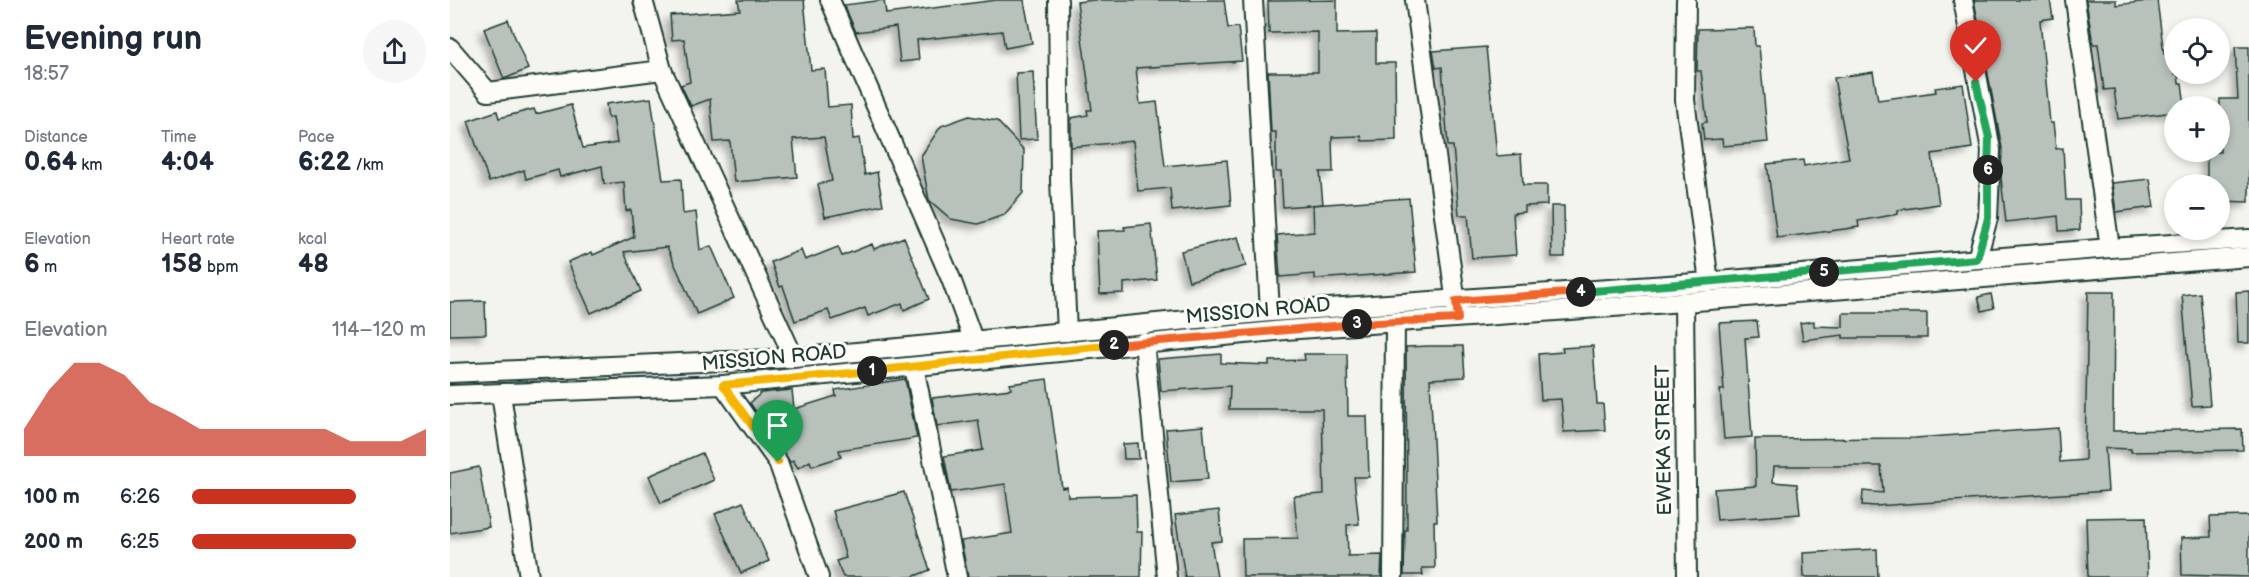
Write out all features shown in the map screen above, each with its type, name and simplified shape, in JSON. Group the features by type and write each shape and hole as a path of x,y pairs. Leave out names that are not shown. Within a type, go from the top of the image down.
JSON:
{"street":[{"path":"643,0 662,70 794,358"},
{"path":"830,0 951,279 974,342"},
{"path":"1058,0 1060,180 1067,332"},
{"path":"1253,0 1270,312"},
{"path":"1415,0 1457,310"},
{"path":"1686,0 1685,100 1709,282"},
{"path":"1963,0 1990,150 1988,218 1977,259"},
{"path":"2075,0 2110,248"},
{"path":"450,48 488,92 662,70"},
{"name":"MISSION ROAD","path":"450,395 723,385 1144,342 1395,322 1457,310 1709,282 2110,248 2249,239"},
{"name":"MISSION ROAD","path":"450,373 794,358 1270,312 1457,310 1684,302 2249,257"},
{"name":"EWEKA STREET","path":"1684,302 1687,577"},
{"path":"1393,577 1395,322"},
{"path":"1144,342 1167,577"},
{"path":"914,367 957,577"},
{"path":"723,385 778,462 819,577"},
{"path":"501,394 529,577"}],"building":[{"path":"738,0 804,0 811,70 825,69 828,107 851,105 853,139 859,138 865,175 877,172 883,205 825,217 818,184 832,181 824,137 793,139 797,177 734,182 730,141 714,142 710,99 691,106 681,85 690,82 684,39 672,40 670,15 740,10"},
{"path":"884,0 886,14 997,0 1024,0 1032,43 1005,48 1002,31 917,40 919,60 900,62 896,27 856,32 844,5"},
{"path":"1224,0 1228,28 1238,27 1242,61 1136,68 1140,104 1157,102 1165,166 1227,160 1231,205 1172,211 1170,188 1138,191 1133,141 1071,147 1071,118 1088,115 1087,110 1092,110 1077,2"},
{"path":"1337,0 1337,34 1376,33 1376,63 1395,63 1396,140 1362,141 1361,136 1332,137 1333,172 1320,172 1323,204 1283,207 1281,172 1276,172 1276,132 1271,132 1268,72 1318,72 1318,32 1269,33 1268,1"},
{"path":"1974,0 2050,0 2053,18 2040,20 2050,123 2053,123 2056,149 2063,148 2066,200 2079,200 2080,230 2059,231 2058,216 2006,222 2001,178 2002,148"},
{"path":"2086,0 2116,0 2116,5 2157,0 2164,54 2164,84 2182,84 2184,96 2164,96 2164,113 2118,119 2114,89 2104,90 2098,44 2093,44"},
{"path":"508,20 528,69 504,79 484,29"},
{"path":"1754,28 1755,46 1759,46 1768,142 1723,146 1722,139 1704,140 1702,123 1707,122 1701,71 1697,71 1698,29"},
{"path":"1486,47 1497,156 1521,154 1523,185 1547,185 1547,205 1525,206 1525,212 1513,213 1516,255 1472,258 1468,215 1459,215 1453,146 1448,146 1442,67 1436,68 1433,51"},
{"path":"2235,47 2249,47 2249,202 2230,201 2230,174 2207,174 2207,162 2230,162 2230,99 2238,99"},
{"path":"1033,72 1037,139 1019,140 1016,73"},
{"path":"1873,72 1878,100 1936,92 1935,88 1963,84 1972,148 1932,154 1939,204 1898,210 1898,214 1858,221 1859,227 1777,238 1767,164 1803,160 1804,166 1849,158 1834,78"},
{"path":"651,98 663,180 681,179 683,214 696,212 700,250 711,246 734,298 697,314 667,247 624,252 641,291 591,313 568,262 592,252 593,255 634,237 631,210 626,211 624,182 604,184 602,166 560,177 558,170 526,179 524,170 489,182 468,121 497,111 499,118 534,109 536,114 571,105 583,148 617,143 613,117 608,118 606,104"},
{"path":"969,116 997,121 1024,150 1023,193 1004,215 978,224 951,219 929,200 921,156 941,126"},
{"path":"2150,179 2154,207 2116,212 2112,183"},
{"path":"1409,198 1416,272 1315,279 1315,274 1280,277 1277,235 1314,232 1313,205"},
{"path":"1551,206 1564,206 1565,257 1552,257"},
{"path":"1151,224 1157,280 1124,283 1124,293 1100,294 1097,231 1125,230 1124,227"},
{"path":"904,237 929,299 904,310 902,303 868,316 865,308 832,320 828,310 795,321 783,286 780,287 771,262 801,250 805,260 838,247 842,256 872,244 874,249"},
{"path":"1238,237 1246,266 1189,281 1181,251"},
{"path":"2249,291 2249,343 2238,343 2236,292"},
{"path":"2088,292 2114,292 2113,431 2242,429 2243,450 2131,452 2131,449 2105,448 2108,491 1875,506 1862,505 1863,491 1883,493 1881,466 1774,466 1773,482 1797,484 1800,514 1717,520 1714,489 1756,486 1755,439 1915,438 2058,428 2060,462 2085,460"},
{"path":"2200,293 2210,405 2192,406 2182,295"},
{"path":"1991,294 1994,308 1982,311 1978,297"},
{"path":"485,301 486,334 450,335 450,302"},
{"path":"1843,313 1927,313 1927,338 1843,338 1843,335 1803,340 1800,323 1814,321 1814,326 1843,327"},
{"path":"1757,321 1759,337 1745,338 1752,437 1724,439 1720,390 1724,390 1719,323"},
{"path":"1463,346 1465,377 1430,379 1437,521 1434,521 1435,568 1422,568 1423,575 1404,575 1405,530 1407,530 1406,347"},
{"path":"1593,346 1597,404 1603,404 1605,430 1564,432 1561,399 1541,400 1538,354 1563,352 1562,348"},
{"path":"1221,354 1221,363 1269,365 1269,361 1305,360 1304,354 1347,354 1348,416 1367,416 1369,477 1354,477 1359,524 1347,525 1348,556 1382,555 1381,577 1243,577 1242,539 1298,538 1294,496 1324,494 1322,409 1229,409 1230,386 1161,391 1158,359"},
{"path":"905,379 917,438 839,450 841,457 812,466 810,461 798,468 793,460 790,462 750,403 761,393 792,390 794,409 836,396 835,390"},
{"path":"1047,379 1062,488 1067,487 1068,497 1136,495 1137,532 1142,532 1141,577 968,577 961,541 1012,533 1005,484 951,492 944,456 983,450 978,420 937,426 932,398 1011,389 1010,384"},
{"path":"1203,426 1208,479 1171,482 1166,429"},
{"path":"1138,443 1139,459 1124,459 1123,444"},
{"path":"702,453 714,480 661,503 649,476"},
{"path":"479,467 489,527 450,533 450,473"},
{"path":"904,492 930,570 912,577 843,577 836,561 846,558 833,511"},
{"path":"743,502 769,561 741,573 715,514"},
{"path":"1219,510 1222,541 1211,542 1217,577 1185,577 1175,515"},
{"path":"2249,516 2249,577 2182,575 2181,538 2211,537 2210,517"},
{"path":"2146,517 2148,577 2088,577 2086,518"},
{"path":"1877,549 1878,577 1804,577 1803,553"}],"route":[{"path":"778,462 723,385 1144,342 1458,319 1456,301 1977,259 1988,218 1990,150 1976,82"}]}
